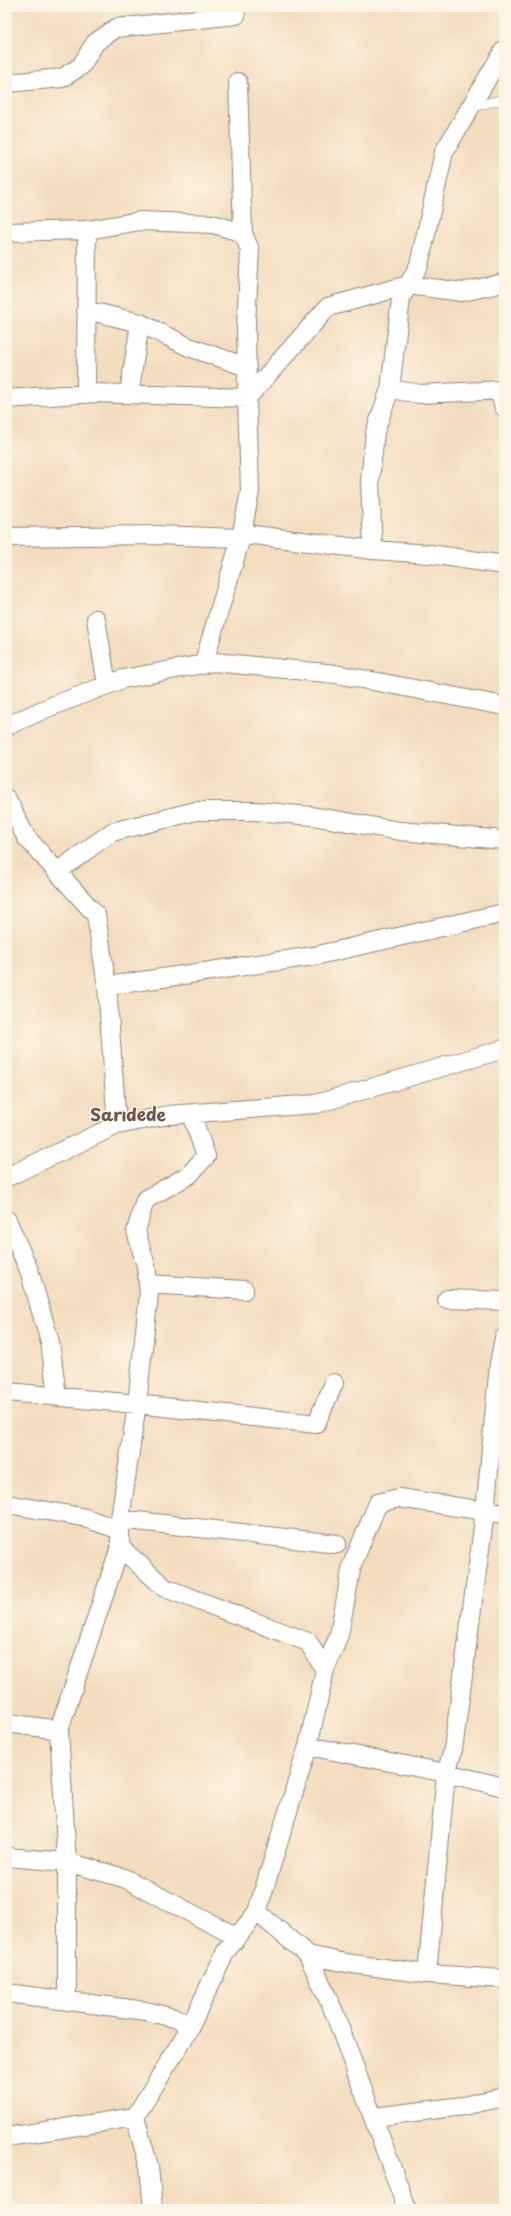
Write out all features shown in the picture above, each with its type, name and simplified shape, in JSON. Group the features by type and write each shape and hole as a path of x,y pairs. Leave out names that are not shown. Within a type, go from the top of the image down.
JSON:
{"street":[{"path":"7,83 62,78 80,66 95,43 116,28 236,15"},
{"path":"374,550 370,481 376,432 390,389 401,298 419,265 444,152 469,107 504,50"},
{"path":"202,665 241,538 250,491 246,324 250,250 243,233 238,82"},
{"path":"7,232 87,230 140,221 213,224 243,233"},
{"path":"86,394 87,230"},
{"path":"247,398 328,306 408,285 462,292 504,283"},
{"path":"86,310 140,323 189,347 247,367"},
{"path":"129,394 140,323"},
{"path":"390,389 420,394 502,396"},
{"path":"7,399 86,394 247,398"},
{"path":"7,537 155,535 241,538 254,535 374,550 430,554 504,565"},
{"path":"96,619 107,685"},
{"path":"7,726 47,708 123,679 214,662 336,674 504,706"},
{"path":"7,799 26,837 96,915 107,986 117,1125"},
{"path":"58,871 112,832 196,811 255,811 312,816 400,831 504,840"},
{"path":"107,986 314,956 504,913"},
{"path":"7,1177 117,1125 191,1114 316,1104 504,1049"},
{"path":"67,2000 67,1862 59,1730 120,1532 137,1404 149,1293 146,1266 136,1231 144,1200 189,1175 206,1156 191,1114"},
{"path":"7,1220 29,1270 50,1342 57,1396"},
{"path":"148,1284 244,1290"},
{"path":"447,1300 504,1301"},
{"path":"427,1974 446,1773 453,1750 485,1512 499,1364 504,1338"},
{"path":"7,1392 137,1404 316,1424 334,1383"},
{"path":"153,2209 148,2167 135,2117 188,2030 226,1950 257,1912 308,1746 325,1670 339,1635 352,1565 378,1503 399,1498 504,1514"},
{"path":"7,1504 82,1517 120,1532 337,1544"},
{"path":"120,1532 165,1588 308,1642 325,1670"},
{"path":"7,1723 59,1730"},
{"path":"308,1746 446,1773 504,1787"},
{"path":"7,1857 67,1862 124,1878 237,1937"},
{"path":"257,1912 308,1955 334,2012 410,2209"},
{"path":"308,1955 346,1963 427,1974 504,1979"},
{"path":"7,1993 67,2000 153,2013 182,2020 188,2030"},
{"path":"374,2117 463,2106 504,2097"},
{"path":"7,2137 135,2117"}],"lane":[{"path":"469,107 504,99"}],"district":[{"name":"Sarıdede","path":"128,1114"}]}
